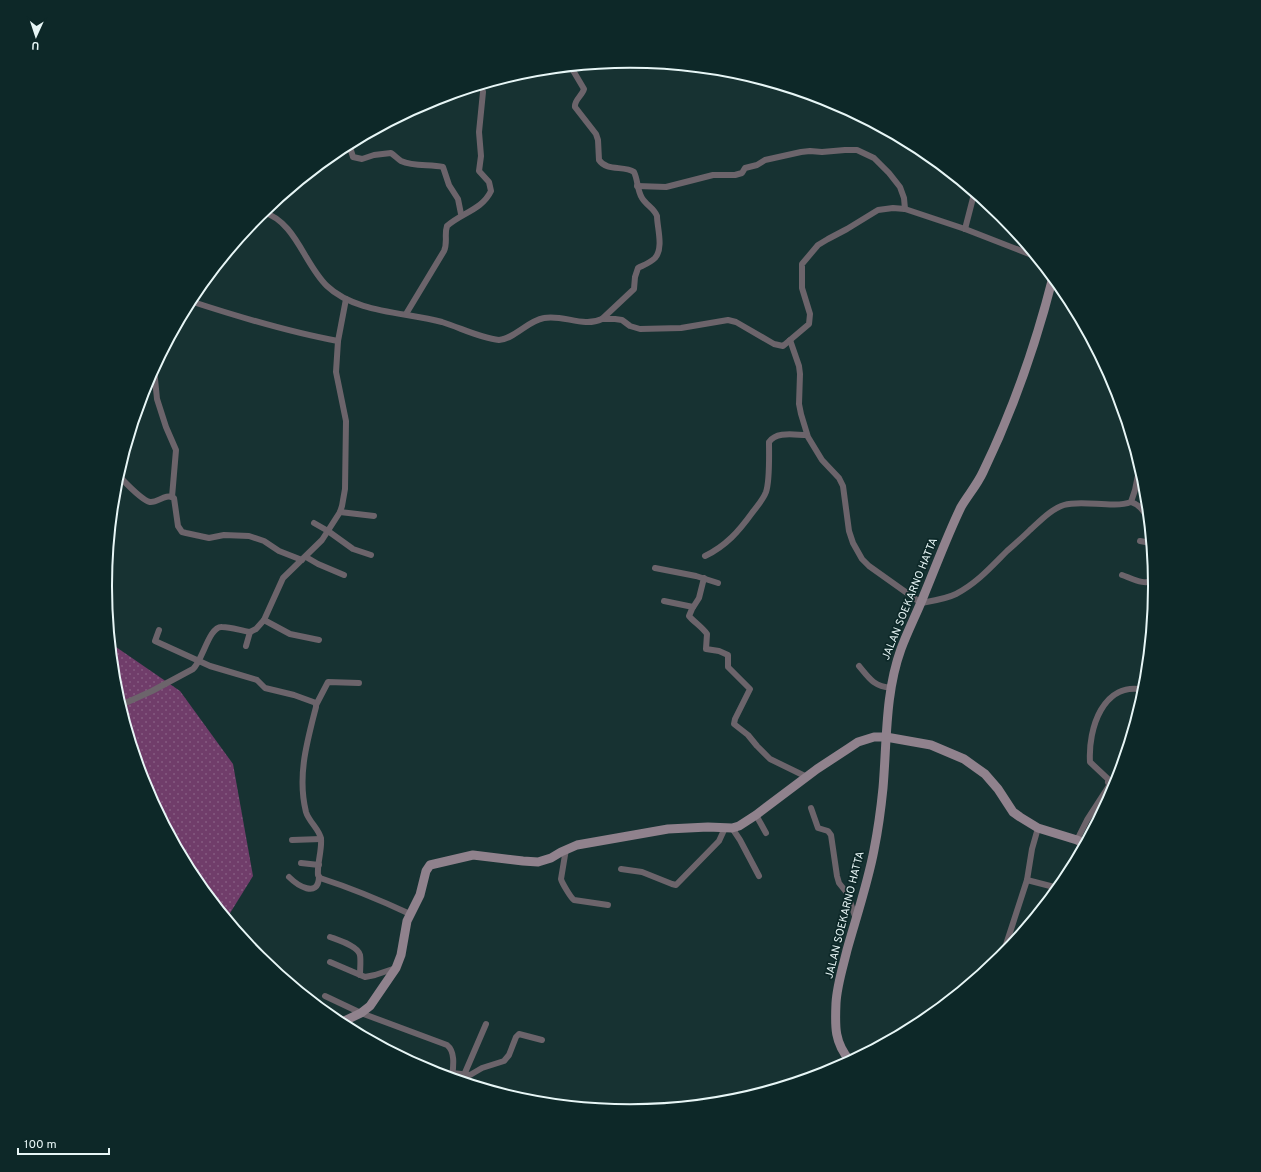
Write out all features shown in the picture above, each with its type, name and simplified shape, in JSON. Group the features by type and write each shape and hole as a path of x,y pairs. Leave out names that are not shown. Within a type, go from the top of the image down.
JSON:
{"street":[{"path":"573,71 584,89 583,94 576,102 575,107 596,134 598,140 599,160 606,166 631,170 634,172 637,186 644,202 655,212 660,244 658,255 648,263 638,268 635,277 634,289 602,319"},
{"path":"406,314 447,245 447,226 461,214 474,210 488,197 490,191 489,182 479,172 483,92"},
{"path":"351,150 353,157 362,159 374,155 391,153 401,161 416,165 433,165 443,168 449,185 458,198 461,214"},
{"path":"637,186 666,187 713,176 735,175 742,173 745,168 757,165 765,160 810,151 822,152 857,150 874,158 889,173 900,187 904,198 905,209"},
{"path":"965,229 973,198"},
{"path":"269,215 284,225 295,239 307,261 327,287 346,299 364,306 447,324 500,340 545,317 586,322 602,319 615,319 622,320 630,326 640,329 681,328 728,320 736,322 778,345 783,346 809,324 810,314 802,288 802,264 818,245 878,210 905,209 965,229 1027,253"},
{"name":"JALAN SOEKARNO HATTA","path":"847,1057 838,1042 836,1027 836,1000 874,850 883,789 891,688 901,649 955,520 982,475 1007,418 1025,372 1051,284"},
{"path":"126,703 196,667 212,633 216,628 222,626 250,632 256,629 264,620 283,578 322,540 340,512 345,489 346,421 336,372 338,341 346,299"},
{"path":"197,303 305,335 338,341"},
{"path":"790,340 799,366 799,404 807,435 822,460 839,478 843,486 849,530 853,543 862,559 869,566 921,603 955,595 971,585 984,575 1041,520 1065,505 1083,503 1125,504 1131,502 1143,509"},
{"path":"155,381 157,399 166,427 176,450 172,497 175,500 178,526 182,532 209,538 224,535 249,536 264,542 279,551 304,558 344,575"},
{"path":"705,556 714,552 731,538 742,527 763,499 767,486 769,442 772,438 778,436 807,435"},
{"path":"1131,502 1137,478"},
{"path":"123,480 146,500 154,502 168,496 172,497"},
{"path":"340,512 374,516"},
{"path":"314,523 353,549 371,555"},
{"path":"1140,541 1146,542"},
{"path":"655,568 704,578 718,583"},
{"path":"1122,575 1148,583"},
{"path":"704,578 699,598 689,616 707,634 706,649 719,651 728,655 728,667 750,689 734,719 734,724 748,735 770,759 807,777"},
{"path":"664,601 693,607"},
{"path":"264,620 290,634 319,640"},
{"path":"159,630 155,640 221,670 257,680 265,688 313,701 316,705"},
{"path":"246,646 250,632"},
{"path":"859,666 870,680 884,687 891,688"},
{"path":"289,877 297,884 308,889 314,888 319,882 318,874 321,839 319,833 306,813 302,784 304,753 316,705 325,684 328,682 359,683"},
{"path":"1108,782 1108,779 1102,772 1090,762 1092,732 1106,701 1116,692 1129,688 1138,689"},
{"path":"347,1020 361,1013 370,1006 396,968 401,955 407,921 420,895 426,871 430,865 473,855 538,862 551,858 566,849 577,845 668,828 728,828 739,826 817,769 858,742 874,736 886,736 931,746 964,759 980,770 989,779 998,789 1013,812 1038,828 1081,842"},
{"path":"1081,840 1087,820 1104,795"},
{"path":"812,808 818,828 828,832 831,835 839,883 847,893 856,919"},
{"path":"756,815 766,833"},
{"path":"621,869 642,872 672,884 676,884 719,841 728,828"},
{"path":"728,828 740,840 759,876"},
{"path":"1007,942 1027,880 1032,849 1038,828"},
{"path":"292,840 321,839"},
{"path":"566,849 561,879 568,890 570,897 574,900 608,905"},
{"path":"301,863 319,865"},
{"path":"319,877 380,900 410,914"},
{"path":"1027,880 1052,886"},
{"path":"330,937 353,947 358,951 360,955 360,975"},
{"path":"330,962 360,975 371,976 396,968"},
{"path":"325,996 361,1013 447,1045 453,1053 452,1073"},
{"path":"464,1075 486,1024"},
{"path":"460,1075 473,1074 482,1068 504,1061 519,1034 542,1040"}],"shaded area":[{"path":"116,647 180,691 233,764 253,876 230,914 200,874 182,845 166,815 140,753 122,687"}]}
